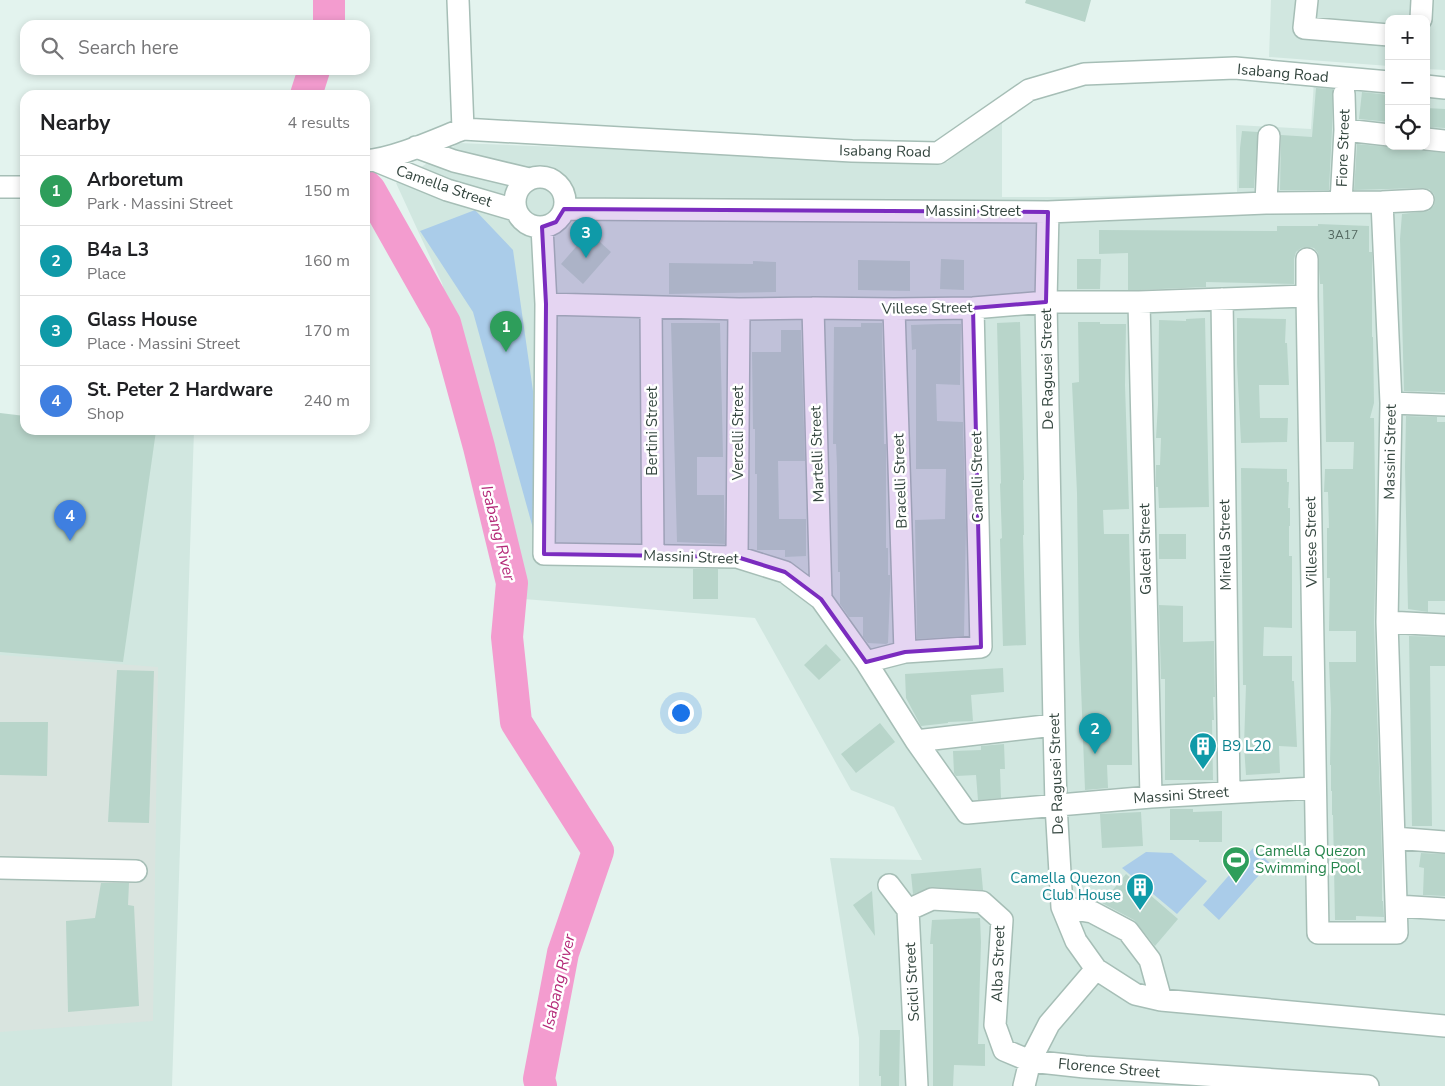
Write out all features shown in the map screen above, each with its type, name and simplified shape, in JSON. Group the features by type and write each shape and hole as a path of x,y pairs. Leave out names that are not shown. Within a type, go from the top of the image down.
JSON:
{"street":[{"path":"458,0 463,129"},
{"path":"1307,0 1304,28 1385,35"},
{"path":"1421,15 1422,0"},
{"name":"Isabang Road","path":"370,160 416,147 463,129 852,151 938,153 1029,90 1084,74 1235,68 1385,82"},
{"path":"1430,86 1445,88"},
{"name":"Fiore Street","path":"1341,202 1345,130 1344,94"},
{"path":"1345,130 1385,135"},
{"path":"1266,203 1269,136"},
{"path":"1430,139 1445,141"},
{"name":"Camella Street","path":"416,147 454,161 529,179"},
{"name":"Camella Street","path":"370,162 447,190 515,210"},
{"path":"546,177 559,186 564,194 564,209 556,222 542,227 529,225 523,221 515,210 514,203 517,190 522,183 529,179 546,177"},
{"path":"0,187 20,187"},
{"name":"Massini Street","path":"564,209 1048,212 1266,203 1423,200"},
{"name":"Massini Street","path":"542,227 546,304 544,554 737,557 785,572 821,599 866,662 916,741 967,813 1151,797 1314,788 1318,934 1397,933 1387,622 1391,402 1382,202"},
{"name":"De Ragusei Street","path":"1048,212 1046,302 1056,805 1062,907 1076,941 1096,969 1135,994 1161,1000 1445,1026"},
{"name":"Villese Street","path":"1307,258 1314,788"},
{"name":"Villese Street","path":"546,304 739,309 894,310 973,308 1046,302 1139,302 1307,296"},
{"name":"Mirella Street","path":"1222,299 1229,792"},
{"name":"Galceti Street","path":"1139,302 1151,797"},
{"name":"Bertini Street","path":"651,307 652,555"},
{"name":"Martelli Street","path":"813,308 821,599"},
{"name":"Canelli Street","path":"905,652 981,647 973,308"},
{"name":"Vercelli Street","path":"737,557 739,309"},
{"name":"Bracelli Street","path":"894,310 905,652"},
{"path":"1391,402 1445,405"},
{"path":"1387,622 1445,625"},
{"path":"866,662 905,652"},
{"path":"916,741 1054,725"},
{"path":"1394,838 1445,842"},
{"path":"0,868 136,871"},
{"path":"889,885 908,910"},
{"name":"Alba Street","path":"908,910 932,900 982,902 1002,920 995,1025 1004,1050 1030,1060"},
{"path":"1397,906 1445,910"},
{"path":"1062,907 1092,912 1128,932 1150,960 1161,1000"},
{"name":"Scicli Street","path":"908,910 916,1086"},
{"path":"1024,1086 1030,1060 1049,1024 1096,969"},
{"name":"Florence Street","path":"1030,1060 1085,1067 1368,1086"}],"highlighted area":[{"path":"564,209 1048,212 1046,302 973,308 981,647 905,652 866,662 821,599 785,572 737,557 544,554 546,304 542,227 556,222"}],"shaded area":[{"path":"1271,0 1445,0 1445,70 1430,69 1430,15 1385,15 1385,66 1269,57"},
{"path":"1314,80 1385,89 1385,150 1430,150 1430,96 1445,98 1445,1086 859,1086 859,1038 830,858 922,860 894,807 851,790 755,618 524,599 442,283 396,183 459,143 947,162 1002,116 1002,197 1237,192 1236,125 1311,129"},
{"path":"475,210 513,250 533,391 534,532 473,312 420,231"},
{"path":"0,415 20,427 20,435 194,435 172,1086 0,1086"},
{"path":"0,655 158,667 153,1021 0,1032"},
{"name":"Camella Quezon Swimming Pool","path":"1253,848 1270,863 1219,920 1203,905"},
{"path":"1146,852 1172,853 1207,881 1177,914 1122,868"}],"building":[{"path":"1026,0 1091,0 1085,22 1025,3"},
{"path":"1316,88 1333,89 1329,190 1280,190 1281,135 1312,137"},
{"path":"1362,92 1385,95 1385,122 1359,119"},
{"path":"1430,108 1445,109 1445,128 1430,127"},
{"path":"1242,131 1258,132 1254,188 1239,188"},
{"path":"1357,144 1385,147 1385,150 1423,150 1445,153 1445,392 1404,391 1400,239 1402,214 1429,211 1434,205 1434,194 1429,189 1422,188 1354,190"},
{"path":"1318,224 1369,226 1369,252 1372,252 1374,403 1370,418 1374,418 1376,551 1374,622 1384,917 1356,916 1356,920 1335,920 1329,662 1356,662 1356,631 1329,631 1330,578 1327,578 1328,492 1324,492 1325,469 1353,469 1354,442 1326,442 1323,284 1320,284 1318,253 1314,248 1307,247 1301,248 1296,252 1294,259 1294,284 1206,282 1206,287 1139,290 1128,290 1128,253 1099,254 1099,230 1277,231 1277,226 1318,226"},
{"path":"589,232 611,252 583,284 561,264"},
{"path":"941,259 964,260 964,290 940,289"},
{"path":"1077,259 1101,259 1100,289 1077,289"},
{"path":"858,260 910,261 910,291 858,290"},
{"path":"753,261 776,262 776,292 669,294 669,263 753,264"},
{"path":"1205,318 1209,507 1159,508 1158,487 1156,487 1156,465 1160,465 1161,438 1156,438 1159,320 1186,321 1186,319"},
{"path":"1237,318 1286,319 1285,343 1287,343 1289,385 1259,385 1260,418 1288,418 1287,442 1241,443"},
{"path":"1020,322 1026,645 1003,646 997,323"},
{"path":"1078,322 1126,324 1125,385 1129,509 1103,510 1104,534 1129,534 1132,658 1132,765 1107,765 1108,788 1085,790 1072,383 1079,382"},
{"path":"671,323 720,323 723,457 697,457 697,495 724,495 725,544 677,542"},
{"path":"861,323 882,323 884,444 886,444 886,548 888,548 888,575 890,575 888,643 886,644 868,643 863,637 863,617 849,617 840,604 837,466 836,444 833,444 834,327 861,327"},
{"path":"961,324 960,385 936,384 937,421 963,422 966,527 964,636 917,639 915,520 945,519 946,469 916,469 916,349 912,350 911,325"},
{"path":"781,330 801,330 805,461 778,461 779,519 806,519 806,556 785,557 785,550 757,550 757,474 755,474 755,429 753,429 752,352 781,352"},
{"path":"0,413 20,415 20,435 155,435 123,662 0,652"},
{"path":"1406,416 1437,417 1437,422 1445,422 1445,601 1428,601 1428,612 1408,609 1405,467"},
{"path":"1241,468 1287,469 1287,482 1289,482 1288,508 1290,508 1289,556 1292,556 1292,628 1264,627 1263,656 1292,656 1297,747 1279,746 1280,773 1246,775 1244,746 1246,685 1243,685"},
{"path":"1159,534 1186,534 1186,559 1159,559"},
{"path":"693,569 718,569 718,599 693,599"},
{"path":"1159,605 1183,606 1183,642 1214,641 1213,780 1165,780 1165,679 1161,679"},
{"path":"1409,636 1445,637 1445,666 1430,666 1432,826 1412,826"},
{"path":"826,644 841,660 819,680 804,665"},
{"path":"1003,668 1004,692 971,695 973,721 921,726 906,698 905,674"},
{"path":"117,670 154,671 149,823 108,822"},
{"path":"0,722 48,722 47,776 0,775"},
{"path":"880,723 895,742 856,773 841,754"},
{"path":"1004,744 1005,769 1000,769 1001,798 978,800 976,775 956,776 954,773 953,751 981,750 981,746"},
{"path":"1170,809 1193,809 1193,812 1222,811 1222,842 1170,840"},
{"path":"1141,812 1143,846 1102,848 1100,814"},
{"path":"1421,853 1445,854 1445,896 1423,895 1424,868 1419,867"},
{"path":"981,868 983,890 932,887 913,894 911,874"},
{"name":"Camella Quezon Club House","path":"1126,874 1178,919 1155,946 1134,920 1102,903"},
{"path":"101,883 129,883 128,905 134,906 139,1006 68,1012 66,921 95,918"},
{"path":"872,891 875,936 853,905"},
{"path":"980,918 978,1044 985,1044 985,1066 954,1065 953,1086 933,1086 933,944 930,944 932,920"},
{"path":"880,1030 900,1030 899,1086 881,1086 881,1076 879,1076"}],"waterway":[{"name":"Isabang River","path":"329,0 329,20"},
{"name":"Isabang River","path":"308,90 312,75"},
{"name":"Isabang River","path":"370,190 445,323 479,447 512,583 507,637 516,722 598,851 563,953 539,1079 541,1086"}],"place":[{"name":"Glass House","path":"586,258"},
{"name":"Arboretum","path":"506,352"},
{"name":"St. Peter 2 Hardware","path":"70,541"},
{"name":"B4a L3","path":"1095,754"},
{"name":"B9 L20","path":"1203,770"},
{"name":"Camella Quezon Swimming Pool","path":"1236,884"},
{"name":"Camella Quezon Club House","path":"1140,911"}]}
